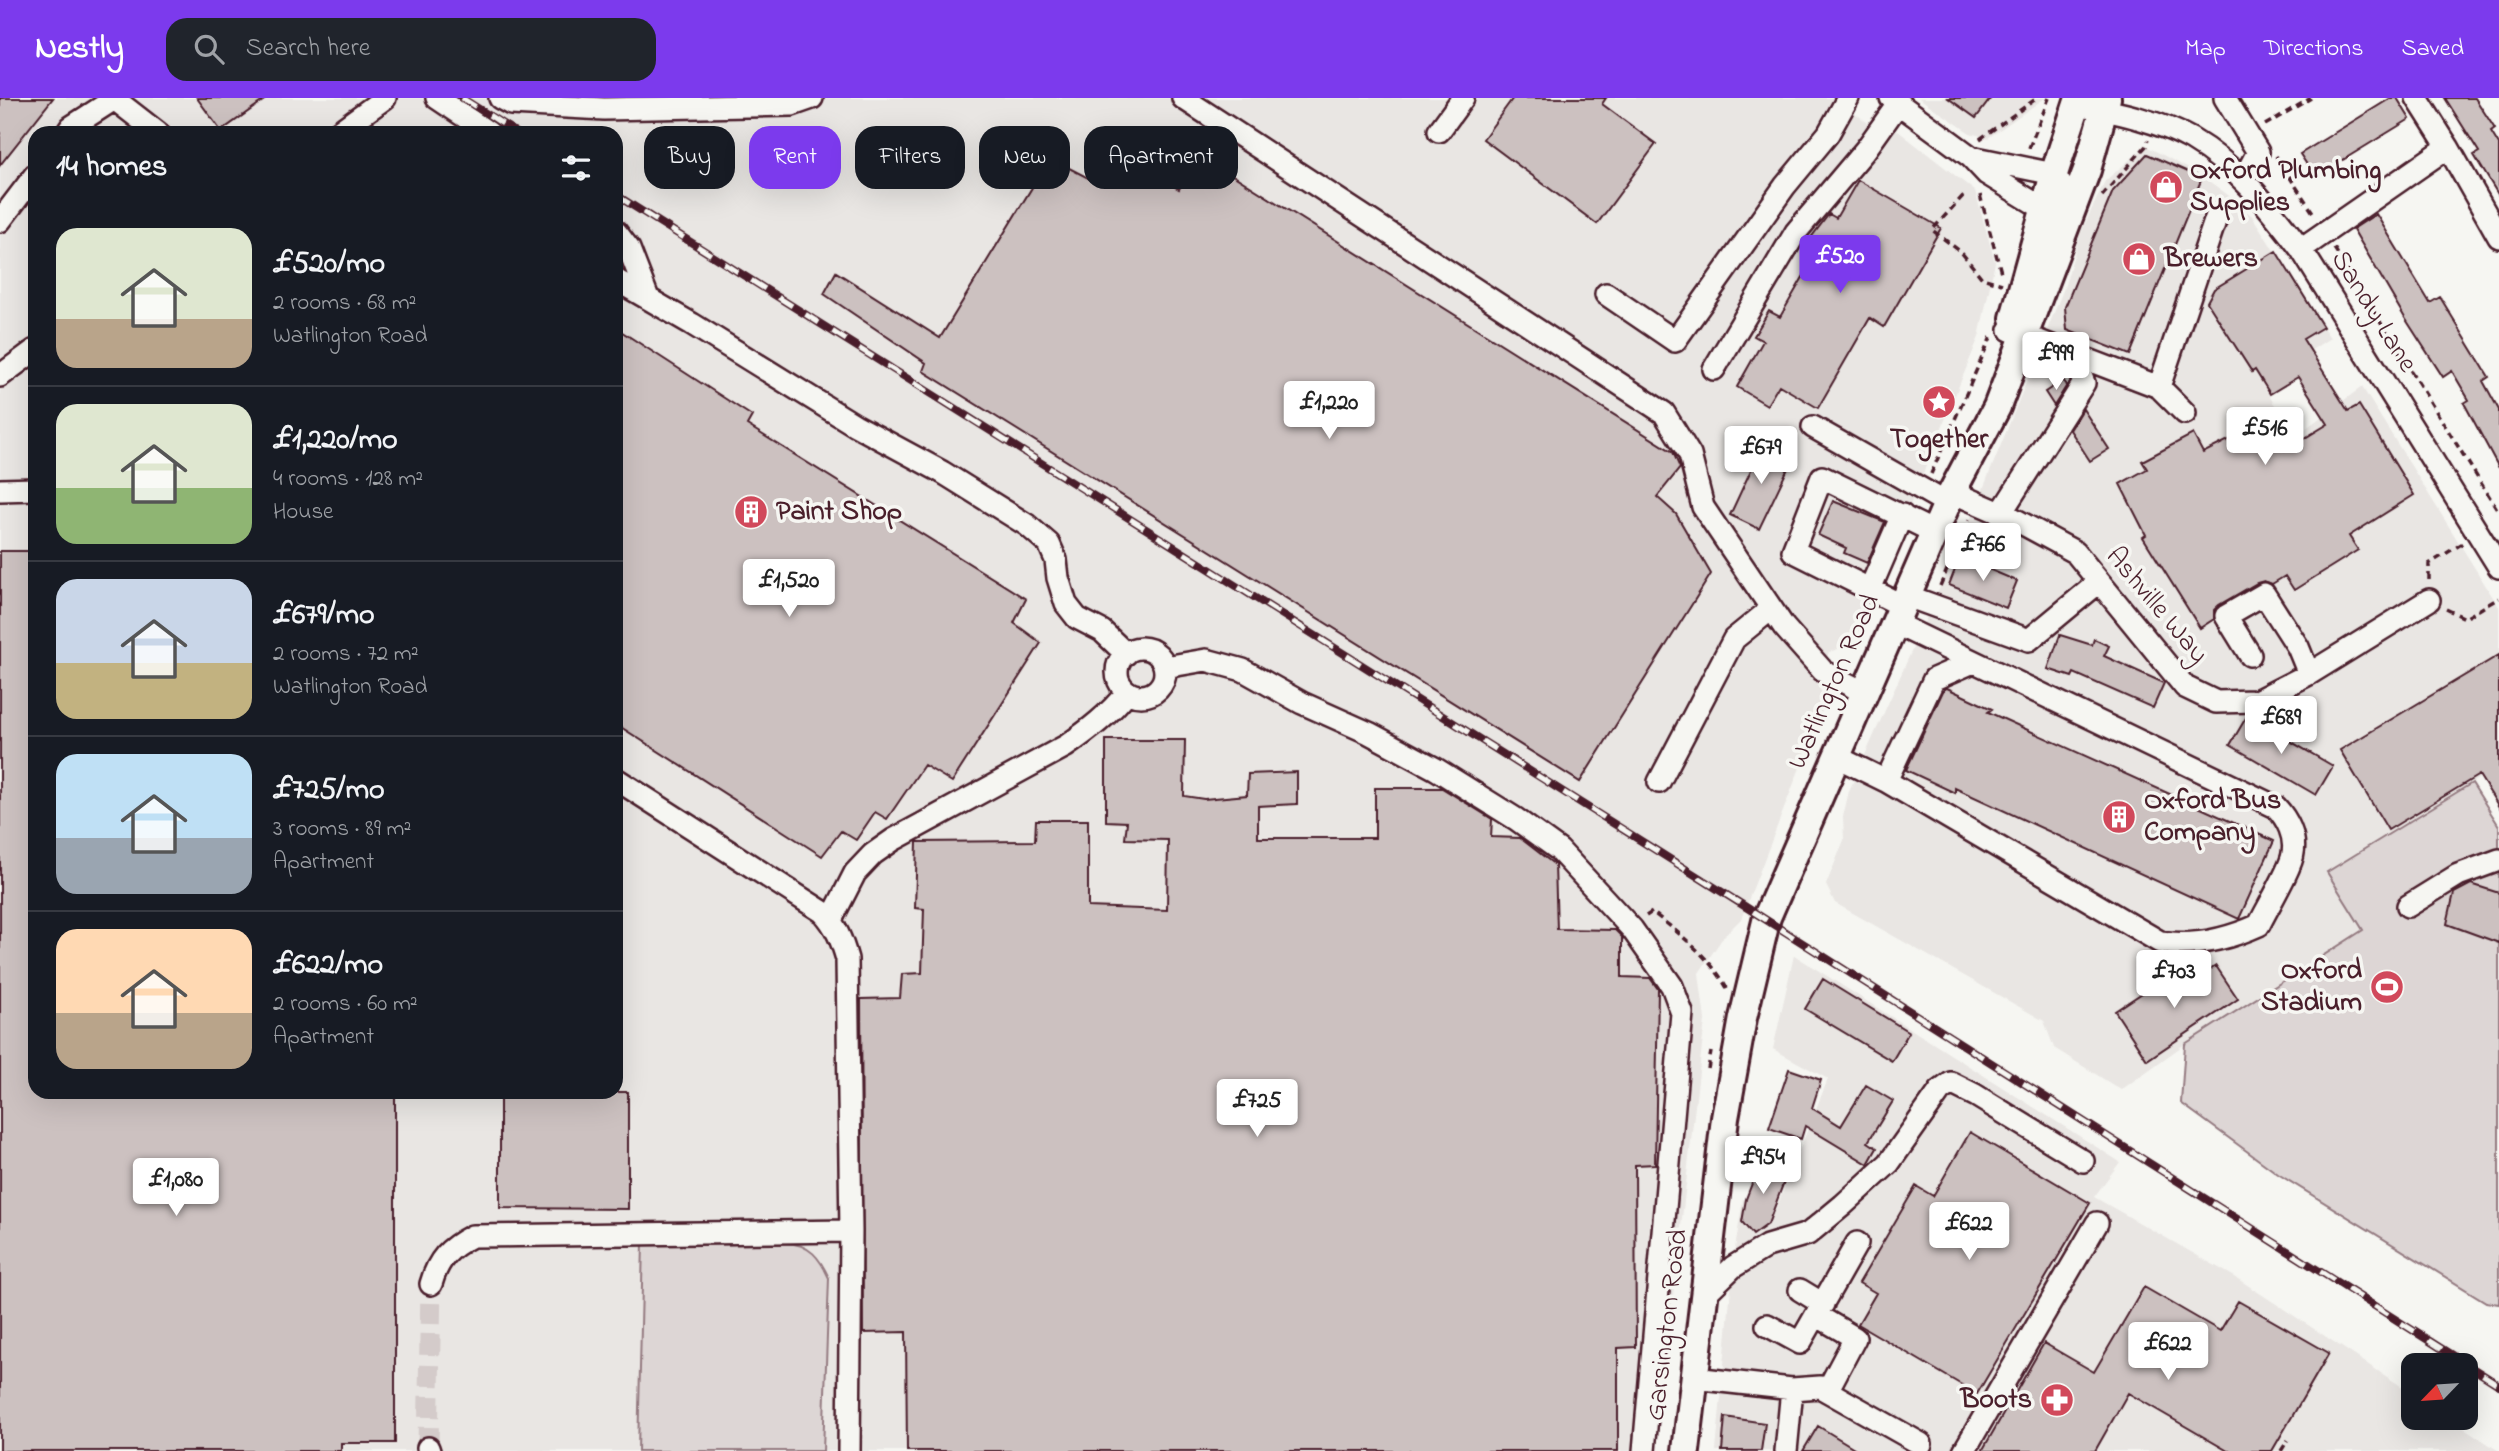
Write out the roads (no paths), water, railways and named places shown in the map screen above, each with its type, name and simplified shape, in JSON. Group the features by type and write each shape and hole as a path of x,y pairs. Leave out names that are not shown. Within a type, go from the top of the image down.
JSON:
{"main road":[{"name":"Watlington Road","path":"2017,333 2044,209 2078,101"},
{"name":"Watlington Road","path":"1767,917 1936,533 2017,333 2074,205 2087,170 2105,104"},
{"name":"Garsington Road","path":"1686,1451 1725,1118 1743,1018 1767,917"}],"street":[{"path":"73,126 115,98 149,126"},
{"path":"348,126 386,98"},
{"path":"437,98 479,126"},
{"path":"500,98 511,104 604,109 792,105 812,98"},
{"path":"1183,98 1664,413 1690,455 1703,507 1771,609 1823,671 1866,693"},
{"path":"1439,131 1463,98"},
{"path":"1606,294 1675,341 1785,186 1828,134 1848,98"},
{"path":"2225,98 2258,152 2243,180"},
{"path":"2417,98 2499,237"},
{"path":"1714,369 1796,232 1866,149 1894,101 1971,157 1987,174 2044,209 2074,205 2054,174 1971,157"},
{"name":"Sandy Lane","path":"2078,101 2105,104 2190,139 2227,164 2265,201 2301,249 2499,567"},
{"path":"2301,249 2448,147"},
{"path":"0,221 28,184"},
{"path":"2159,387 2217,215"},
{"path":"623,242 629,249 648,298"},
{"path":"623,284 855,425 942,472 1027,525 1049,544 1056,560 1066,604 1076,618 1102,631 1126,654"},
{"path":"2017,333 2159,387 2185,413"},
{"path":"2001,513 2084,383 2072,354"},
{"path":"0,376 28,356"},
{"name":"Ashville Way","path":"1813,427 1954,490 2075,552 2185,687 2216,702 2256,701 2309,674 2429,600"},
{"path":"1837,757 1886,781 2160,942 2179,945 2220,939 2259,925 2294,855 2286,818 2276,807 1973,662 1902,609 1870,589 1793,551 1822,477 1936,533"},
{"path":"0,490 28,489"},
{"path":"1870,589 1902,515"},
{"path":"1902,609 2029,640 2099,582"},
{"path":"2250,654 2226,616 2264,594 2298,647 2309,674"},
{"path":"1659,782 1734,639 1771,609"},
{"path":"1137,649 1149,649 1160,656 1165,667 1164,682 1155,693 1141,697 1122,687 1117,673 1126,654 1137,649"},
{"path":"1165,667 1206,660 1243,670 1302,703 1369,733 1436,769 1559,850 1632,929 1672,986 1682,1013 1644,1451"},
{"path":"1886,781 1934,679 1973,662"},
{"path":"831,920 855,873 873,854 893,840 1066,746 1088,731 1116,706 1127,692"},
{"path":"623,783 795,893 831,920 842,941 847,959 851,1231 849,1451"},
{"path":"2408,906 2458,875 2499,860"},
{"path":"1704,1295 1733,1267 1767,1246 1808,1234 1843,1205 1889,1163 1940,1091 1951,1083 2083,1161"},
{"path":"1964,1451 2097,1223"},
{"path":"431,1284 436,1266 448,1252 472,1236 851,1231"},
{"path":"1767,1325 1800,1343 1857,1243"},
{"path":"1800,1290 1855,1338 1827,1391"},
{"path":"1694,1378 1792,1389 1820,1387 1921,1444"},
{"path":"1786,1451 1792,1389"}],"tunnel":[{"path":"428,1448 431,1284"}],"railway":[{"path":"462,98 506,126"},
{"path":"623,199 2499,1385"}],"place":[{"name":"Oxford Plumbing Supplies","path":"2166,187"},
{"name":"Brewers","path":"2139,259"},
{"name":"Together","path":"1939,402"},
{"name":"Paint Shop","path":"751,512"},
{"name":"Oxford Bus Company","path":"2119,817"},
{"name":"Oxford Stadium","path":"2387,987"},
{"name":"Boots","path":"2057,1400"}]}
